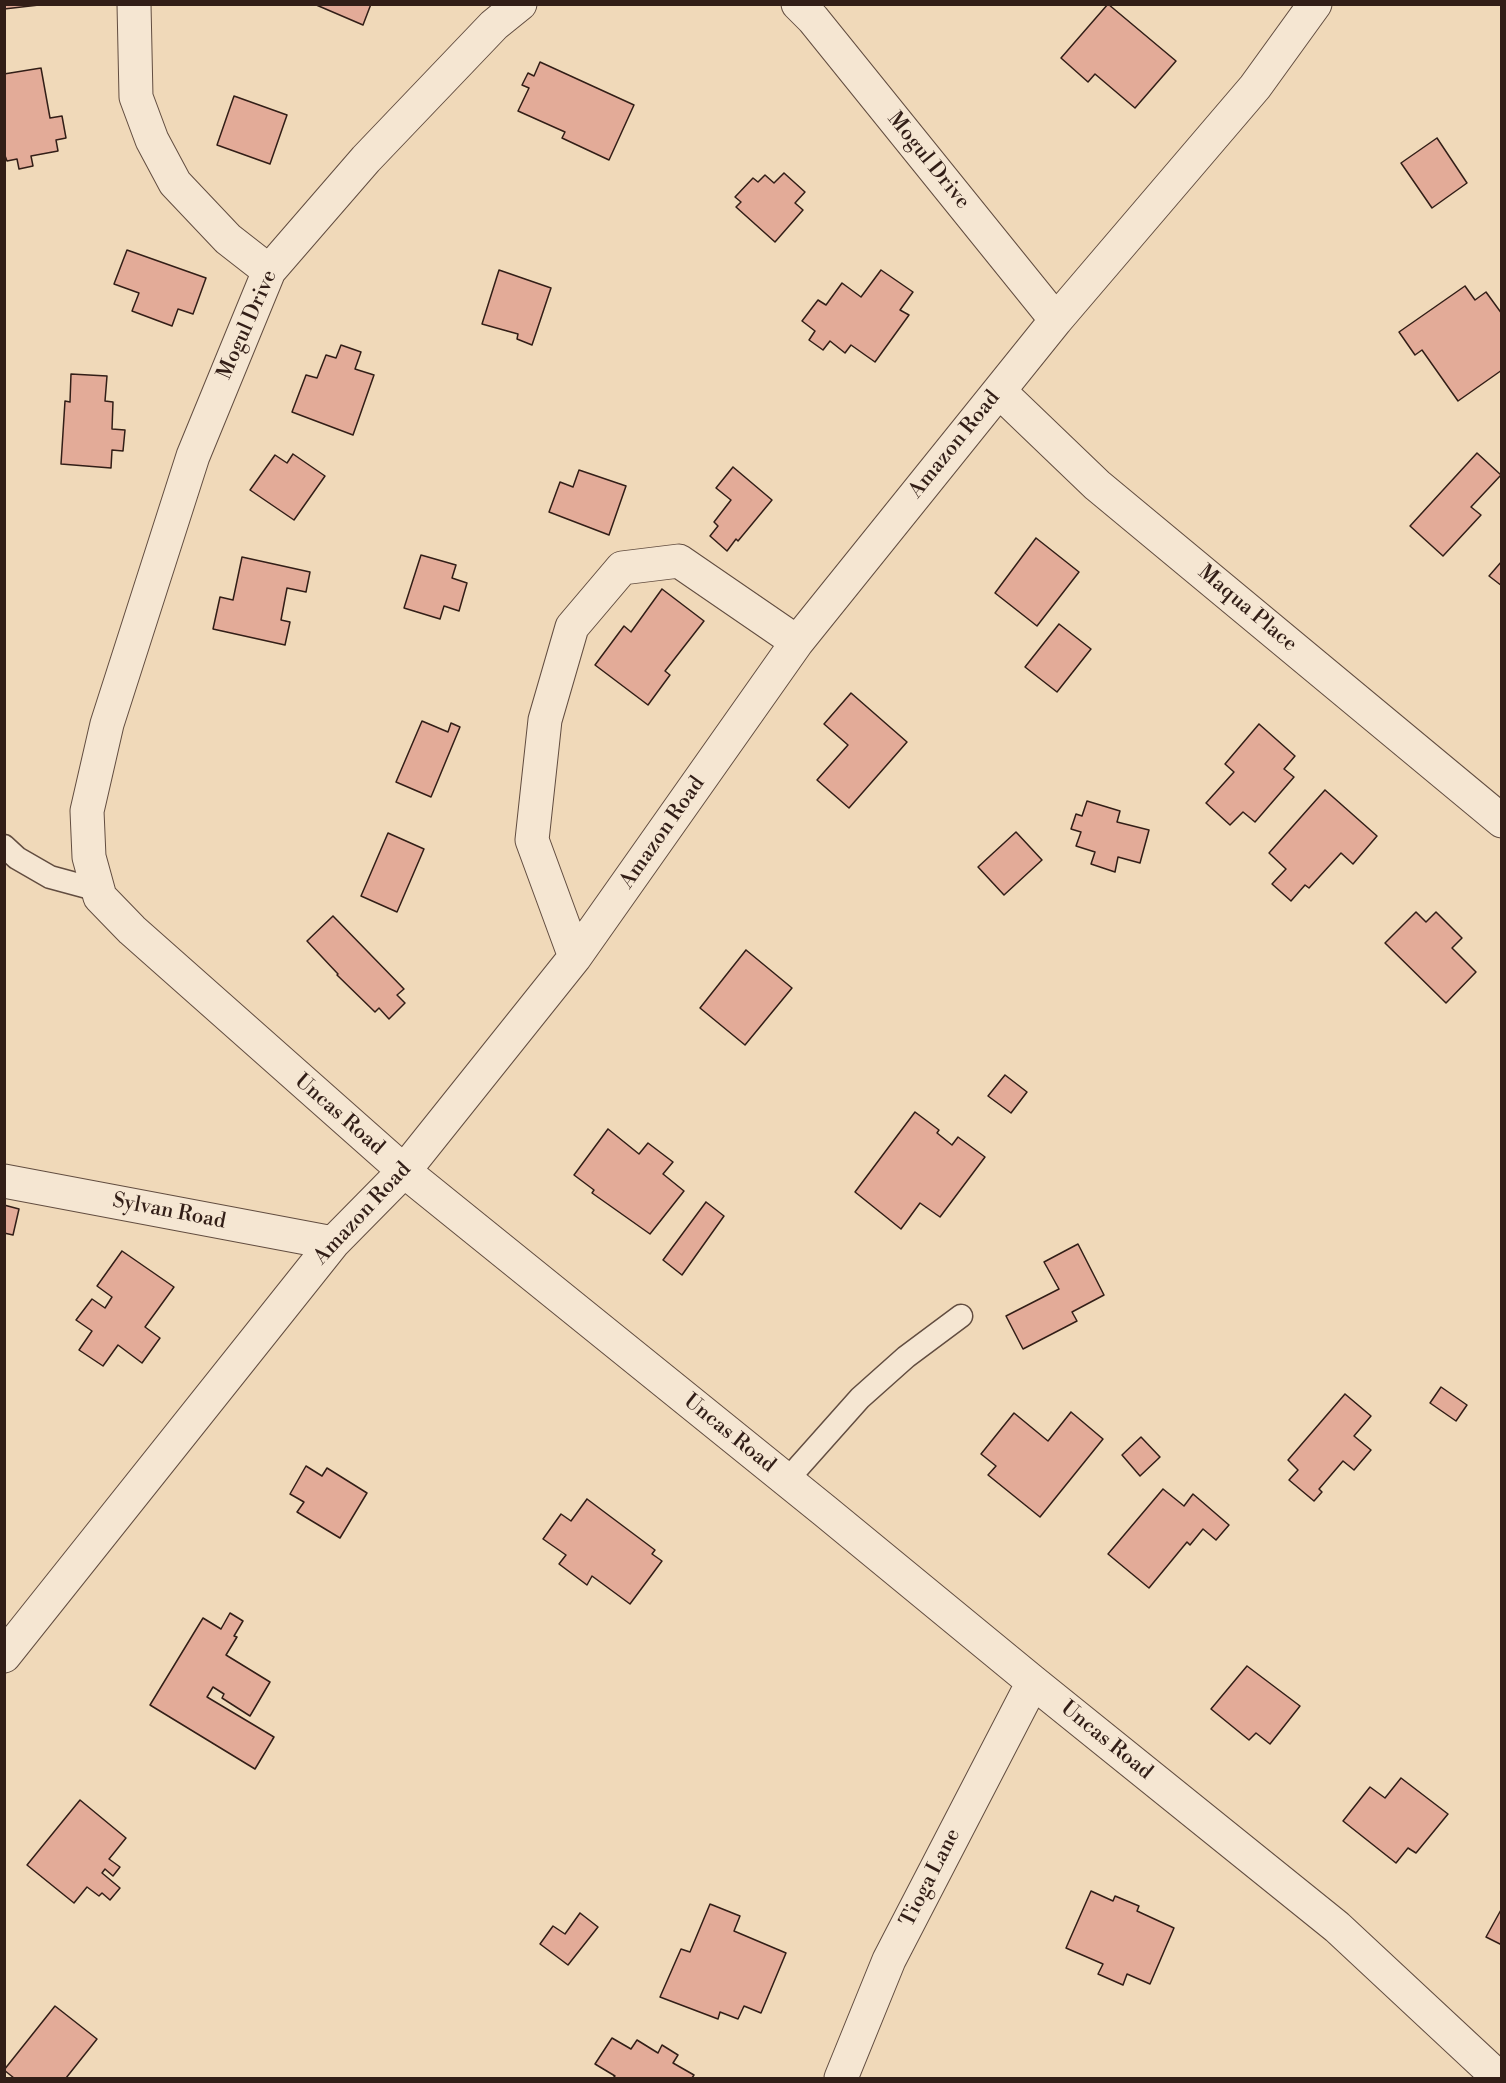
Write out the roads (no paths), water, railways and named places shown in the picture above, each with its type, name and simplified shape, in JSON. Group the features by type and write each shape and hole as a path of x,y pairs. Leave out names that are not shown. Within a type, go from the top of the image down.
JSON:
{"street":[{"name":"Mogul Drive","path":"107,724 193,456 268,271 366,159 494,26 520,4"},
{"name":"Mogul Drive","path":"798,4 813,19 1056,320"},
{"name":"Amazon Road","path":"4,1656 333,1243 404,1172 575,957 797,642 1056,320 1255,87 1315,4"},
{"path":"140,10 136,97 152,140 175,183 228,239 268,271"},
{"name":"Maqua Place","path":"999,391 1097,485 1502,821"},
{"path":"575,957 532,840 545,720 572,627 622,568 679,561 797,642"},
{"name":"Uncas Road","path":"107,724 87,812 89,857 100,897 132,930 404,1172 1337,1927 1499,2079"},
{"name":"Sylvan Road","path":"4,1181 333,1243"},
{"name":"Tioga Lane","path":"841,2079 889,1960 1033,1682"}],"lane":[{"path":"4,846 17,858 50,877 98,890"},
{"path":"786,1480 860,1398 906,1357 961,1316"}]}
